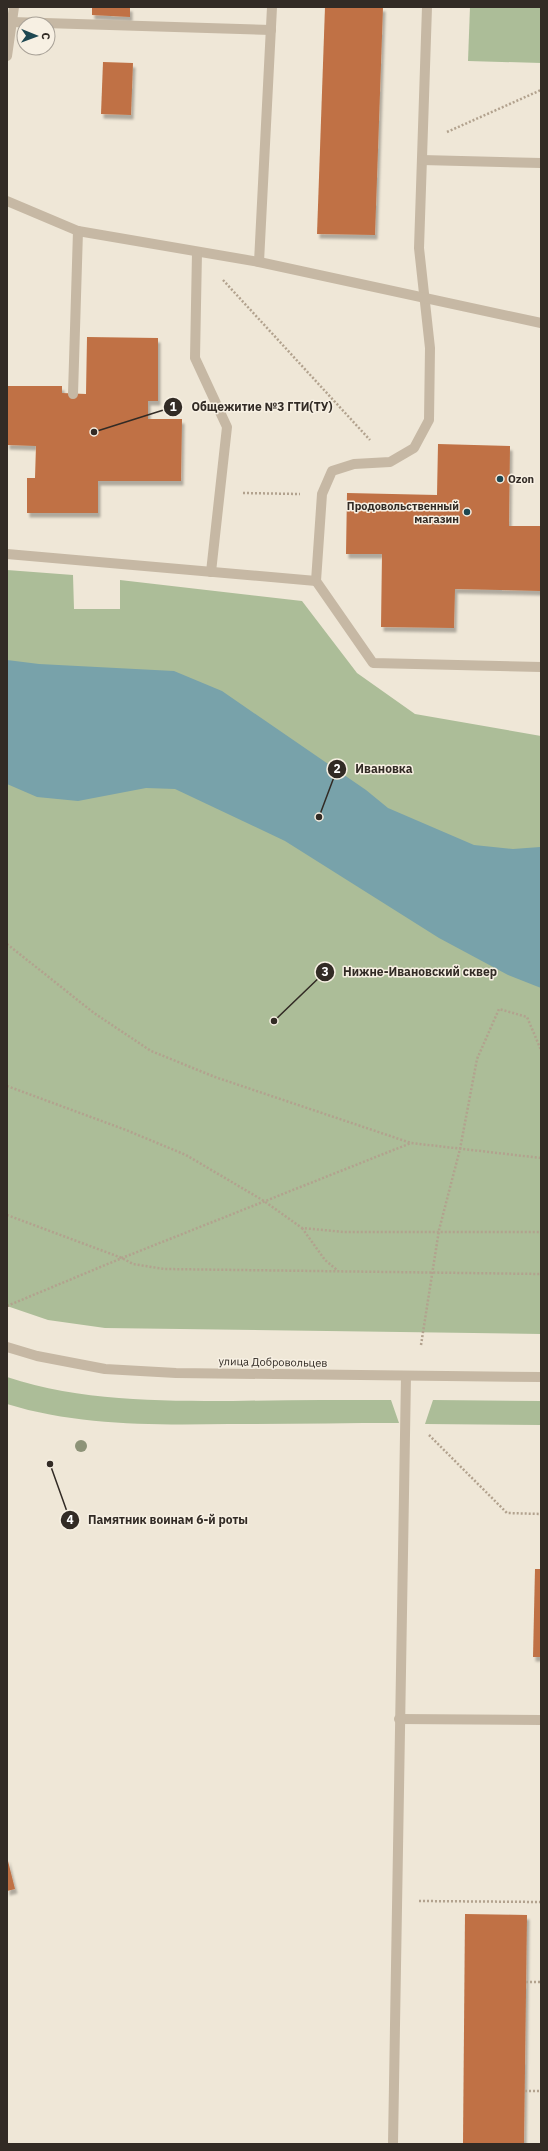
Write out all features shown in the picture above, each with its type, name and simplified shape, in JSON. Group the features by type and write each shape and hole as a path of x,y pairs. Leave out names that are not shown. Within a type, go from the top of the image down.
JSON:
{"street":[{"path":"7,56 14,7"},
{"path":"259,262 272,7"},
{"path":"427,7 419,248 430,348 428,420 414,448 390,462 354,464 332,471 322,494 316,581 373,663 541,667"},
{"path":"12,22 271,30"},
{"path":"422,160 541,163"},
{"path":"7,201 78,231 259,262 541,323"},
{"path":"73,394 78,231"},
{"path":"197,252 195,358 227,427 211,572"},
{"path":"7,554 316,581"},
{"name":"улица Добровольцев","path":"7,1347 37,1356 105,1369 176,1373 541,1377"},
{"path":"393,2144 406,1376"},
{"path":"399,1719 541,1720"}],"path":[{"path":"422,144 541,90"},
{"path":"197,252 390,462"},
{"path":"219,493 322,494"},
{"path":"7,944 94,1013 151,1051 215,1077 411,1143 541,1158"},
{"path":"421,1345 439,1230 460,1149 477,1059 499,1009 527,1017 541,1050"},
{"path":"7,1086 126,1130 186,1155 264,1201 302,1228 325,1260 337,1271"},
{"path":"7,1306 122,1258 411,1143"},
{"path":"7,1215 122,1258 134,1264 164,1269 433,1271 541,1274"},
{"path":"302,1228 344,1232 439,1230 541,1232"},
{"path":"428,1435 507,1513 541,1514"},
{"path":"396,1901 541,1902"},
{"path":"526,1982 541,1982"},
{"path":"525,2091 541,2091"}],"green space":[{"path":"470,7 541,7 541,63 468,61"},
{"path":"7,570 73,575 74,609 120,609 120,580 302,601 357,673 415,714 541,736 541,1334 105,1328 48,1320 7,1306"},
{"path":"7,1377 62,1391 147,1400 391,1400 399,1423 145,1424 117,1423 61,1417 7,1404"},
{"path":"433,1400 541,1401 541,1425 425,1424"}],"water":[{"path":"7,660 39,664 174,671 222,691 366,790 388,808 474,845 513,849 540,847 541,988 508,975 439,938 285,841 175,789 146,788 78,801 37,797 7,784"}],"building":[{"path":"92,7 130,7 130,17 92,15"},
{"path":"325,7 383,7 375,235 317,234"},
{"path":"103,62 133,63 131,115 101,114"},
{"path":"87,337 158,338 158,401 148,401 148,419 182,419 181,481 98,481 98,513 27,513 27,478 35,478 36,446 7,445 7,386 62,386 62,393 86,394"},
{"path":"438,444 510,446 509,526 541,526 541,591 455,589 454,628 381,627 382,554 346,554 347,493 437,495"},
{"path":"535,1569 541,1569 541,1657 533,1657"},
{"path":"7,1857 15,1889 7,1891"},
{"path":"465,1914 527,1915 524,2144 463,2144"}],"place":[{"name":"Общежитие №3 ГТИ(ТУ)","path":"94,432"},
{"name":"Ozon","path":"500,479"},
{"name":"Продовольственный магазин","path":"467,512"},
{"name":"Ивановка","path":"319,817"},
{"name":"Нижне-Ивановский сквер","path":"274,1021"},
{"name":"Памятник воинам 6-й роты","path":"50,1464"}]}
